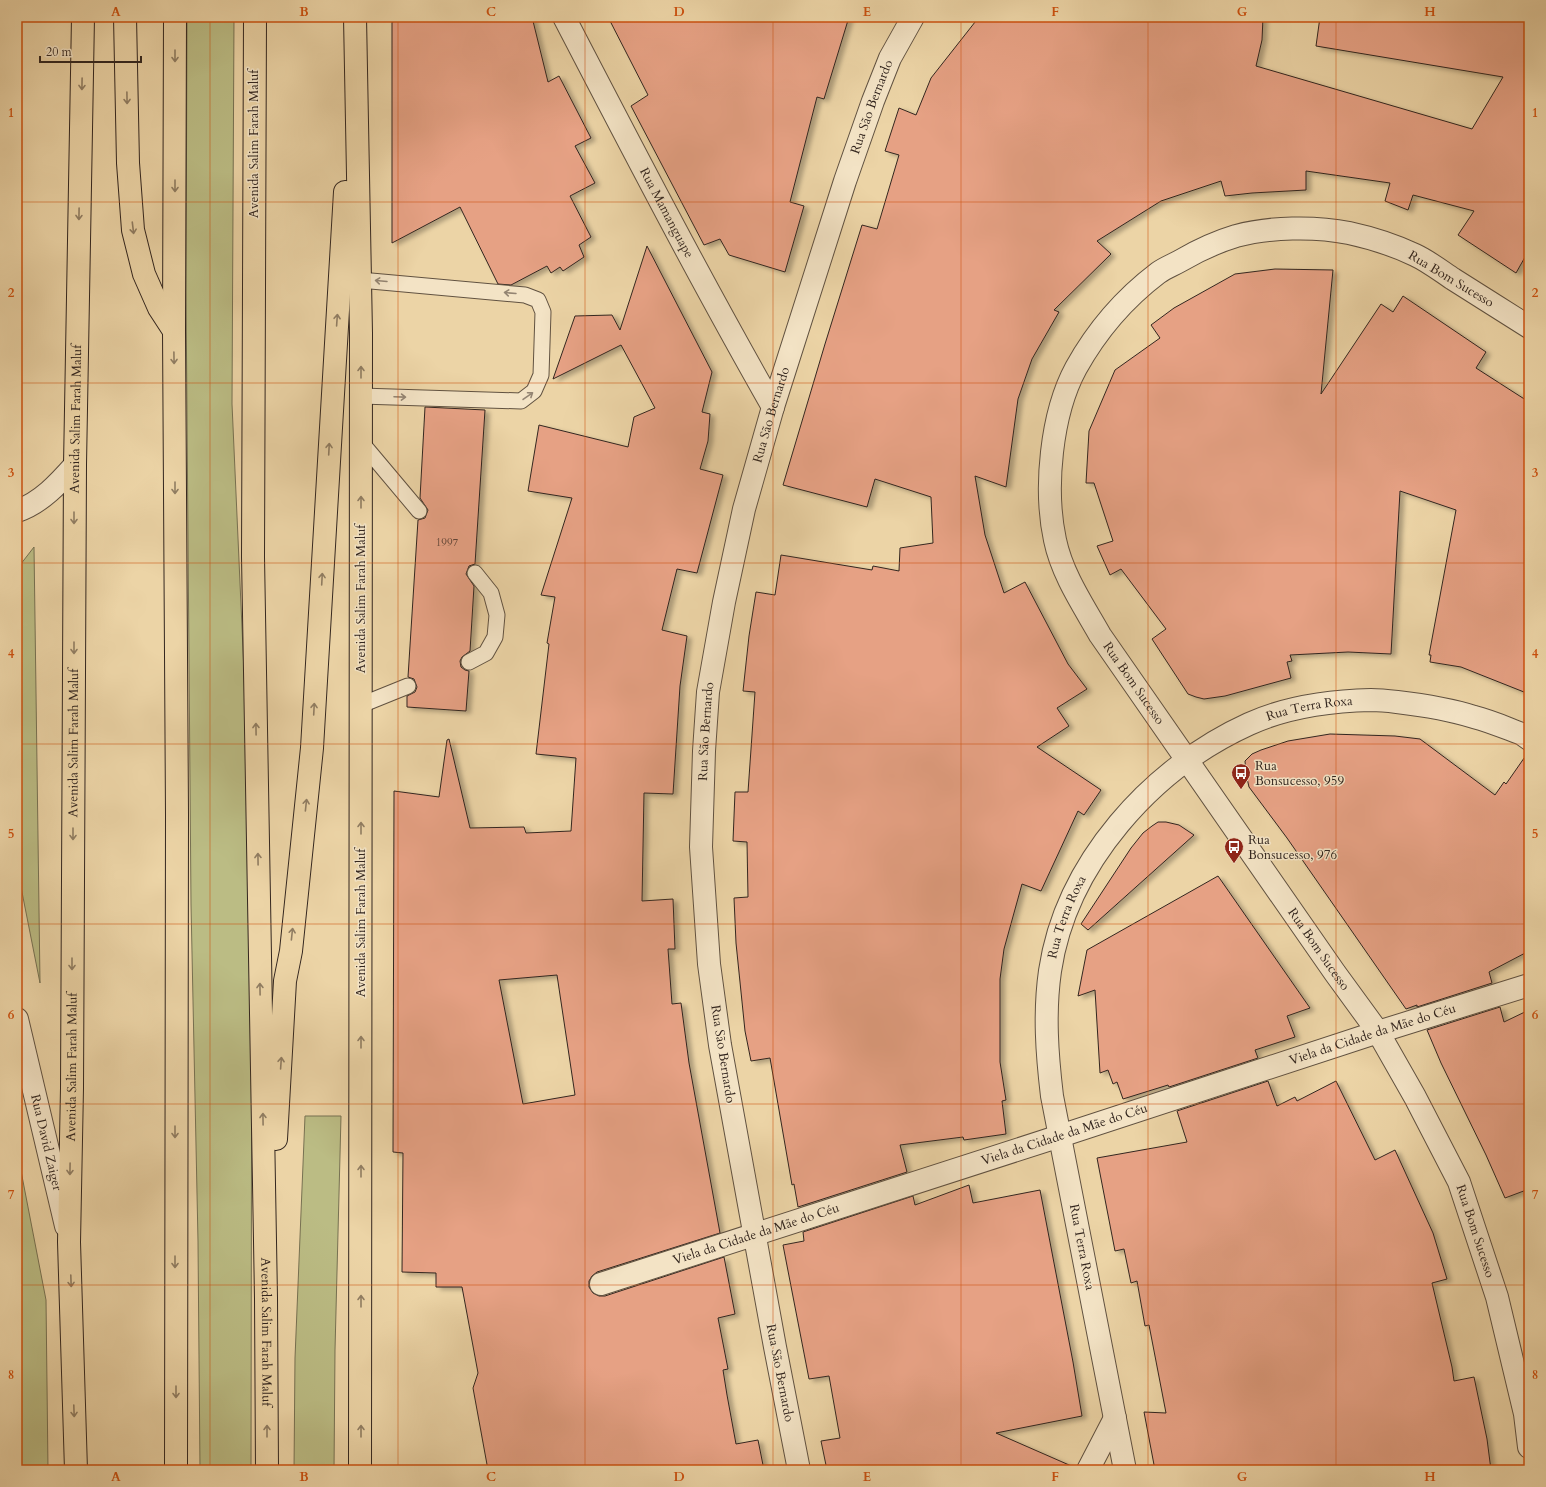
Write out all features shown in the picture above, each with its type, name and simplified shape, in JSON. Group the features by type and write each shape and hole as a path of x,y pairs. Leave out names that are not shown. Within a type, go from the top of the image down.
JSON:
{"highway":[{"name":"Avenida Salim Farah Maluf","path":"76,1470 70,1242 75,465 82,17"},
{"path":"125,17 128,163 132,230 144,274 158,308 174,331"},
{"path":"175,17 174,331 177,807 176,1470"},
{"name":"Avenida Salim Farah Maluf","path":"255,17 253,558 266,1298 267,1470"},
{"name":"Avenida Salim Farah Maluf","path":"354,17 361,396 360,1470"},
{"path":"266,1298 285,981 291,951 312,748 354,59"}],"street":[{"name":"Rua Mamanguape","path":"564,17 725,324 773,407"},
{"name":"Rua São Bernardo","path":"799,1470 720,1045 709,964 702,847 702,812 704,752 709,685 724,602 744,509 773,407 845,181 873,101 890,58 914,17"},
{"name":"Rua Bom Sucesso","path":"1529,327 1416,255 1385,242 1348,233 1304,228 1236,236 1202,248 1159,272 1126,301 1096,337 1076,369 1064,396 1050,467 1050,502 1055,540 1067,576 1100,635 1335,974 1378,1032 1415,1096 1459,1182 1497,1297 1525,1414 1529,1447"},
{"path":"20,513 59,483 75,465"},
{"name":"Rua Terra Roxa","path":"1125,1470 1052,1096 1048,1059 1046,1017 1050,970 1060,931 1078,884 1109,837 1140,799 1187,760 1222,738 1250,723 1285,711 1336,702 1373,700 1426,705 1473,716 1529,738"},
{"name":"Viela da Cidade da Mãe do Céu","path":"601,1284 1378,1032 1529,986"},
{"name":"Rua David Zaiger","path":"17,1019 70,1242"},
{"path":"1088,1470 1115,1418"}],"lane":[{"path":"360,280 525,295 538,300 543,312 541,375 534,391 521,401 361,396"},
{"path":"361,442 419,511"},
{"path":"469,662 486,653 495,637 497,615 491,593 475,573"},
{"path":"361,705 408,686"}],"green space":[{"path":"187,17 234,17 232,404 252,851 251,1470 200,1470 198,1241 191,904 186,291"},
{"path":"34,547 40,983 17,867 17,569"},
{"path":"305,1116 341,1116 335,1350 334,1470 294,1470 295,1358"},
{"path":"17,1165 21,1171 46,1300 48,1470 17,1470"}],"building":[{"path":"413,17 532,17 548,82 559,76 591,138 575,146 595,183 570,196 591,237 579,245 584,257 563,271 560,267 551,273 547,266 511,285 498,284 460,207 392,243 392,22"},
{"path":"608,17 849,17 824,99 817,97 790,202 804,206 785,272 729,255 720,239 704,245 631,106 648,95"},
{"path":"979,17 1263,17 1262,40 1256,66 1472,129 1503,77 1316,46 1320,17 1529,17 1529,250 1516,273 1458,235 1474,211 1413,195 1408,210 1385,201 1390,183 1306,171 1306,190 1225,196 1221,181 1161,201 1097,241 1111,254 1054,310 1059,312 1032,359 1018,399 1006,487 975,476 985,535 1004,593 1025,582 1068,664 1087,689 1057,708 1069,726 1037,747 1101,790 1084,815 1078,811 1041,891 1022,884 1004,949 1000,979 1000,1062 1006,1100 1002,1101 1006,1134 964,1140 963,1137 900,1145 907,1172 798,1207 794,1184 792,1185 770,1058 751,1061 745,1031 736,943 734,898 748,897 747,842 733,841 735,792 748,792 755,692 743,691 749,636 756,592 775,595 781,555 872,570 873,566 899,571 900,548 933,543 931,497 875,479 867,507 783,485 862,225 877,229 899,155 885,151 899,108 916,115 931,78"},
{"path":"647,246 712,372 702,412 710,414 708,441 700,469 723,475 697,573 677,569 662,630 687,636 680,686 673,794 644,793 642,901 673,899 675,949 668,949 672,1004 681,1003 689,1063 720,1233 597,1272 589,1281 589,1287 593,1293 599,1296 605,1296 724,1257 735,1314 718,1318 728,1369 723,1370 736,1444 758,1440 764,1470 488,1470 473,1388 478,1373 462,1287 436,1287 436,1273 402,1272 403,1153 393,1152 394,791 439,797 447,740 449,739 470,828 524,827 526,833 571,831 576,758 536,754 549,644 547,643 555,597 541,595 572,498 528,491 539,425 628,447 634,417 655,408 621,345 553,379 575,316 612,315 620,330","holes":["557,975 575,1095 523,1104 499,980"]},
{"path":"1275,269 1333,270 1321,394 1381,304 1393,312 1403,296 1486,352 1476,368 1529,402 1529,694 1461,667 1430,662 1431,655 1429,655 1456,510 1400,491 1391,654 1348,652 1290,655 1292,661 1287,662 1291,678 1225,696 1204,699 1196,697 1188,694 1152,639 1166,629 1121,569 1110,575 1097,546 1113,541 1094,483 1086,483 1089,431 1115,370 1160,338 1151,325 1174,308 1235,274"},
{"path":"425,407 485,410 475,564 469,566 466,574 474,586 470,651 462,657 460,661 461,667 469,671 466,711 407,707 407,696 415,692 417,687 414,679 408,677 418,520 425,518 428,510 420,498"},
{"path":"1330,734 1395,736 1420,739 1495,795 1504,782 1506,784 1529,751 1529,951 1489,972 1492,983 1417,1007 1417,1005 1406,1009 1287,838 1249,787 1245,761 1252,754 1288,741"},
{"path":"1158,822 1179,825 1194,835 1088,930 1081,924 1131,848 1143,833"},
{"path":"1218,876 1310,1008 1287,1016 1295,1037 1255,1050 1258,1058 1169,1087 1168,1085 1123,1099 1117,1082 1113,1084 1108,1070 1100,1073 1095,990 1078,996 1087,950"},
{"path":"1500,1007 1504,1022 1529,1010 1529,1189 1505,1198 1427,1030"},
{"path":"1268,1081 1277,1106 1295,1097 1297,1101 1336,1081 1375,1160 1395,1150 1433,1233 1447,1279 1432,1283 1454,1381 1474,1377 1487,1439 1491,1470 1155,1470 1144,1412 1166,1413 1149,1325 1145,1326 1137,1281 1131,1283 1124,1249 1115,1251 1097,1158 1187,1142 1177,1111"},
{"path":"969,1185 973,1203 1040,1190 1082,1416 996,1433 1076,1468 1076,1470 827,1470 821,1441 840,1438 829,1376 809,1379 783,1245 804,1241 803,1232 913,1196 915,1205"}],"place":[{"name":"Rua Bonsucesso, 959","path":"1241,790"},
{"name":"Rua Bonsucesso, 976","path":"1234,864"}]}
